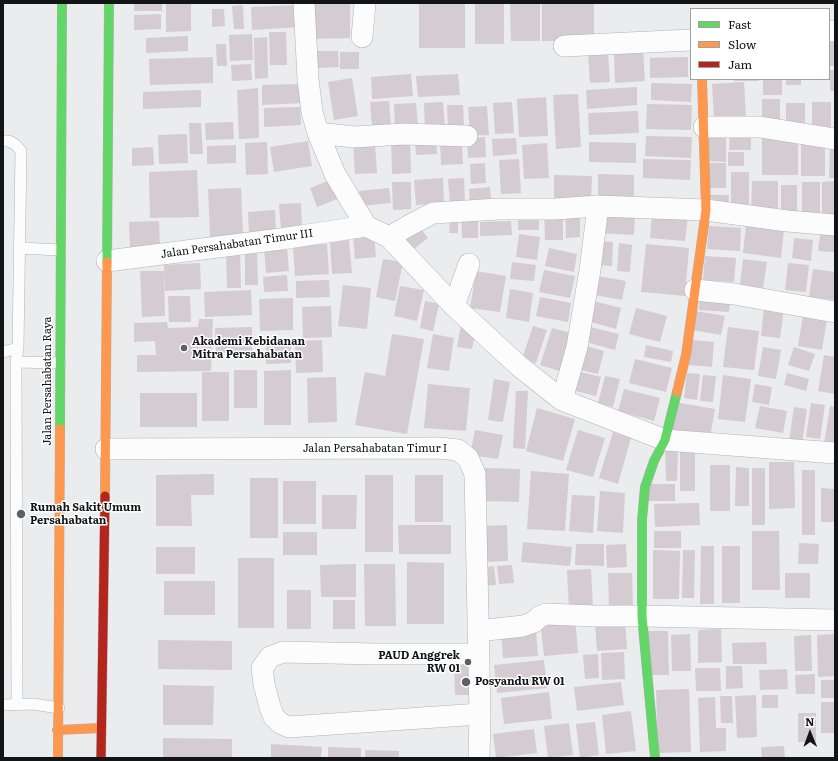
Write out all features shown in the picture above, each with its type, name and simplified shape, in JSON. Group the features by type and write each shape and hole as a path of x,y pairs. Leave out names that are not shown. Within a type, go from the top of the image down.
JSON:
{"street":[{"name":"Jalan Persahabatan Raya","path":"58,758 62,3"},
{"path":"101,758 106,449 109,3"},
{"path":"304,3 308,79 312,112 318,133 335,174 366,226 389,237 454,306 519,366 562,400 664,440 835,453"},
{"path":"362,36 365,3"},
{"path":"564,46 690,40"},
{"path":"655,758 642,616 642,520 645,488 654,461 664,440 686,355 706,210 702,80"},
{"path":"704,127 760,127 835,139"},
{"path":"318,133 354,137 404,134 467,136"},
{"path":"562,400 577,347 590,270 598,206"},
{"path":"389,237 410,224 433,213 598,206 706,210 787,220 835,224"},
{"name":"Jalan Persahabatan Timur III","path":"107,261 281,239 366,226"},
{"path":"454,306 469,264"},
{"path":"695,290 734,294 835,312"},
{"name":"Jalan Persahabatan Timur I","path":"106,449 439,448 458,450 468,458 475,474 480,714 478,758"},
{"path":"478,631 523,626 534,622 539,617 546,614 835,620"},
{"path":"478,654 283,652 270,657 262,668 264,684 274,717 280,723 289,727 480,714"},
{"path":"57,730 101,728"}],"lane":[{"path":"3,141 9,141 16,145 21,151 18,348 16,362 17,705"},
{"path":"20,248 60,250"},
{"path":"3,352 18,348"},
{"path":"16,362 60,363"},
{"path":"3,705 33,704 59,708"}],"building":[{"path":"134,3 162,3 162,11 134,11"},
{"path":"166,3 191,3 191,31 166,32"},
{"path":"310,3 350,3 350,38 311,39"},
{"path":"419,3 465,3 465,48 419,48"},
{"path":"475,3 504,3 504,44 475,44"},
{"path":"510,3 540,3 540,41 511,41"},
{"path":"542,3 594,3 594,41 542,41"},
{"path":"243,5 244,29 234,29 232,6"},
{"path":"298,5 300,27 252,30 251,7"},
{"path":"212,9 224,9 225,26 212,27"},
{"path":"161,14 161,29 134,30 134,15"},
{"path":"269,32 286,32 287,65 270,65"},
{"path":"252,34 253,60 230,61 229,35"},
{"path":"830,35 835,35 835,66 830,66"},
{"path":"188,36 188,51 146,53 146,38"},
{"path":"267,37 268,78 255,79 254,38"},
{"path":"216,44 226,44 227,66 217,66"},
{"path":"643,50 645,81 615,83 614,52"},
{"path":"316,51 338,51 339,67 316,68"},
{"path":"340,52 359,52 359,69 340,69"},
{"path":"608,53 610,82 590,83 588,54"},
{"path":"213,57 213,83 150,85 149,59"},
{"path":"688,57 688,77 650,78 650,58"},
{"path":"251,64 252,80 232,81 231,65"},
{"path":"830,70 835,70 835,91 830,91"},
{"path":"411,74 413,96 372,99 371,77"},
{"path":"458,74 460,95 418,97 416,76"},
{"path":"352,78 358,116 334,120 328,82"},
{"path":"734,80 759,80 759,81"},
{"path":"763,80 782,80 782,95 763,95"},
{"path":"786,80 801,80 801,85 786,85"},
{"path":"744,82 746,118 714,119 712,84"},
{"path":"651,83 692,84 691,102 651,100"},
{"path":"303,84 304,103 262,105 262,85"},
{"path":"637,87 637,105 587,109 586,90"},
{"path":"258,88 259,138 239,139 237,90"},
{"path":"201,90 201,107 143,109 143,92"},
{"path":"578,94 581,147 556,149 553,95"},
{"path":"546,97 548,136 519,137 517,99"},
{"path":"762,99 780,99 780,125 762,125"},
{"path":"389,101 391,126 372,127 370,102"},
{"path":"443,102 445,128 425,129 424,103"},
{"path":"512,102 514,133 495,134 493,103"},
{"path":"812,102 831,102 831,132 812,132"},
{"path":"416,103 418,127 395,129 394,104"},
{"path":"786,103 805,103 805,131 786,131"},
{"path":"647,104 692,105 691,130 646,129"},
{"path":"447,105 463,105 464,128 448,129"},
{"path":"487,106 489,135 470,136 468,107"},
{"path":"300,107 301,125 264,127 264,108"},
{"path":"638,111 639,133 589,135 588,113"},
{"path":"233,122 234,139 206,140 205,123"},
{"path":"189,123 201,123 203,154 190,154"},
{"path":"730,129 751,129 751,150 729,150"},
{"path":"705,130 726,130 726,162 705,161"},
{"path":"187,134 188,163 159,164 158,135"},
{"path":"646,136 692,137 691,158 645,156"},
{"path":"762,136 798,136 798,175 762,175"},
{"path":"410,137 411,173 392,174 391,138"},
{"path":"485,137 486,157 468,158 467,138"},
{"path":"516,138 517,154 493,156 492,139"},
{"path":"415,139 436,139 437,154 416,155"},
{"path":"308,141 312,166 274,172 270,147"},
{"path":"801,141 825,142 825,176 801,176"},
{"path":"267,142 268,174 246,175 245,143"},
{"path":"462,142 463,164 441,165 440,143"},
{"path":"589,142 636,143 636,163 589,162"},
{"path":"547,143 549,178 524,179 522,145"},
{"path":"375,144 377,173 355,174 353,145"},
{"path":"236,145 236,163 207,164 207,146"},
{"path":"153,147 154,165 132,166 132,148"},
{"path":"830,147 835,147 835,178 829,178"},
{"path":"728,152 744,152 744,166 728,166"},
{"path":"519,159 521,193 501,194 499,160"},
{"path":"643,159 691,160 690,180 643,178"},
{"path":"485,163 486,183 471,184 470,164"},
{"path":"707,163 726,163 726,188 707,188"},
{"path":"197,170 199,217 150,218 149,172"},
{"path":"731,172 749,172 749,208 731,208"},
{"path":"598,174 634,175 634,201 598,200"},
{"path":"554,175 592,176 591,200 554,199"},
{"path":"443,178 444,203 416,205 414,180"},
{"path":"464,178 465,204 450,205 448,179"},
{"path":"333,179 340,198 317,207 310,188"},
{"path":"752,181 778,181 778,212 751,212"},
{"path":"835,181 835,218 822,218 822,182"},
{"path":"392,182 411,182 411,209 393,210"},
{"path":"802,182 820,182 820,214 802,214"},
{"path":"781,185 797,185 797,214 781,214"},
{"path":"490,187 491,202 470,203 469,189"},
{"path":"241,188 243,235 210,237 208,189"},
{"path":"389,188 391,203 361,206 359,191"},
{"path":"706,195 729,195 728,208"},
{"path":"301,203 302,228 281,229 279,204"},
{"path":"563,209 563,240 545,240 544,210"},
{"path":"565,209 580,209 580,237 566,238"},
{"path":"600,209 635,210 634,235 599,233"},
{"path":"275,210 276,234 249,235 248,212"},
{"path":"518,210 539,210 539,230 518,230"},
{"path":"478,212 478,238 462,238 461,213"},
{"path":"652,214 688,217 685,241 650,238"},
{"path":"450,218 458,218 458,233 449,233"},
{"path":"159,221 160,248 130,249 129,222"},
{"path":"511,221 512,235 480,236 480,222"},
{"path":"417,224 428,238 409,253 398,239"},
{"path":"746,225 784,229 781,258 743,253"},
{"path":"709,226 741,228 740,251 707,249"},
{"path":"821,227 835,229 835,252 818,251"},
{"path":"374,233 376,257 355,259 353,235"},
{"path":"519,234 540,237 537,260 516,257"},
{"path":"794,238 813,240 811,261 792,258"},
{"path":"349,240 352,273 332,274 330,242"},
{"path":"598,241 613,242 612,266 596,265"},
{"path":"619,243 632,245 630,272 617,271"},
{"path":"327,244 329,274 295,276 293,246"},
{"path":"646,244 689,248 685,296 641,292"},
{"path":"287,247 289,271 266,273 264,248"},
{"path":"549,248 577,254 574,272 545,266"},
{"path":"245,252 257,252 258,285 245,285"},
{"path":"226,253 240,253 241,288 227,288"},
{"path":"705,256 736,258 734,282 703,280"},
{"path":"383,259 403,262 395,301 376,297"},
{"path":"743,259 767,262 763,288 740,285"},
{"path":"512,262 536,265 534,281 510,279"},
{"path":"200,263 201,289 165,291 164,265"},
{"path":"788,263 809,265 806,292 785,290"},
{"path":"813,269 835,272 835,300 809,297"},
{"path":"544,270 575,276 570,298 539,292"},
{"path":"140,271 164,271 165,316 142,317"},
{"path":"476,271 506,276 500,312 470,308"},
{"path":"287,275 288,291 264,292 263,277"},
{"path":"592,275 626,281 622,300 589,294"},
{"path":"329,280 330,297 296,298 296,281"},
{"path":"343,285 371,288 367,329 338,326"},
{"path":"400,286 424,290 417,321 394,316"},
{"path":"510,289 533,293 529,322 506,318"},
{"path":"251,290 252,315 205,317 204,292"},
{"path":"700,294 731,296 729,312 699,310"},
{"path":"168,296 190,296 191,322 169,322"},
{"path":"540,297 571,303 568,322 536,316"},
{"path":"293,298 293,330 260,331 259,299"},
{"path":"589,300 621,308 616,329 584,320"},
{"path":"425,301 439,304 433,331 420,328"},
{"path":"331,306 332,337 303,338 302,307"},
{"path":"764,307 784,309 780,338 761,336"},
{"path":"636,308 667,316 660,342 629,334"},
{"path":"804,309 828,313 822,350 798,346"},
{"path":"695,311 725,316 721,335 692,330"},
{"name":"Akademi Kebidanan Mitra Persahabatan","path":"199,319 213,319 211,371 137,372 137,355 156,355 155,341 134,342 134,323 167,322 168,328 198,327"},
{"path":"461,325 476,328 472,349 457,347"},
{"path":"533,326 547,330 536,363 522,359"},
{"path":"586,326 619,334 615,350 582,341"},
{"path":"252,327 252,352 216,353 215,328"},
{"path":"728,327 759,331 754,370 723,367"},
{"path":"552,328 571,333 560,371 540,365"},
{"path":"392,334 424,339 407,434 355,425 365,372 385,376"},
{"path":"433,334 454,338 449,371 427,368"},
{"path":"291,339 291,363 266,364 266,340"},
{"path":"322,340 323,372 296,373 295,341"},
{"path":"692,340 714,342 712,367 689,365"},
{"path":"579,344 604,351 598,374 573,368"},
{"path":"646,345 673,351 671,362 644,357"},
{"path":"763,347 781,350 776,379 758,376"},
{"path":"794,347 815,354 809,371 788,365"},
{"path":"824,355 835,357 835,394 818,391"},
{"path":"635,359 672,368 666,392 629,383"},
{"path":"234,370 257,370 257,408 234,408"},
{"path":"291,370 291,425 264,425 264,371"},
{"path":"572,370 601,377 596,396 567,389"},
{"path":"202,372 229,372 229,421 202,421"},
{"path":"687,373 700,374 697,400 684,398"},
{"path":"787,373 809,379 806,391 784,385"},
{"path":"703,375 716,376 713,402 700,401"},
{"path":"723,375 751,379 745,422 718,419"},
{"path":"605,376 620,379 613,407 598,403"},
{"path":"336,377 337,422 308,423 307,378"},
{"path":"494,379 510,382 503,422 488,420"},
{"path":"428,384 470,388 466,431 424,428"},
{"path":"755,384 772,387 769,405 752,402"},
{"path":"624,389 660,398 654,421 618,411"},
{"path":"516,391 528,391 525,449 513,448"},
{"path":"140,393 197,393 197,427 140,427"},
{"path":"675,402 715,409 710,438 670,432"},
{"path":"811,403 825,405 820,439 806,437"},
{"path":"760,406 787,411 783,433 755,428"},
{"path":"830,406 835,407 835,445 824,444"},
{"path":"794,407 807,409 802,443 789,441"},
{"path":"537,408 575,419 563,461 526,451"},
{"path":"475,430 503,435 498,459 470,455"},
{"path":"578,430 605,438 593,477 566,470"},
{"path":"613,432 631,438 618,484 599,478"},
{"path":"665,450 678,450 677,481 666,481"},
{"path":"680,452 695,452 695,491 680,491"},
{"path":"769,462 794,462 795,508 769,509"},
{"path":"710,465 730,465 730,511 710,511"},
{"path":"736,467 749,468 749,506 735,506"},
{"path":"484,468 520,469 519,502 483,501"},
{"path":"752,468 765,468 765,525 752,525"},
{"path":"802,470 815,470 815,535 802,535"},
{"path":"531,471 569,474 565,531 527,529"},
{"path":"214,474 214,495 191,495 192,526 156,526 156,475"},
{"path":"365,475 393,475 393,552 365,552"},
{"path":"415,475 443,475 443,522 415,522"},
{"path":"250,478 278,478 278,538 250,538"},
{"path":"283,481 316,481 316,524 283,524"},
{"path":"648,484 675,484 675,501 648,501"},
{"path":"821,488 835,489 835,522 821,522"},
{"path":"600,491 625,493 623,533 597,531"},
{"path":"322,495 357,495 356,529 322,529"},
{"path":"572,495 595,496 593,533 569,531"},
{"path":"699,503 700,525 655,527 654,504"},
{"path":"398,525 451,525 451,554 399,554"},
{"path":"507,525 508,561 481,562 479,526"},
{"path":"654,531 681,531 681,548 654,548"},
{"path":"752,531 779,531 780,590 752,590"},
{"path":"283,532 317,532 317,555 283,555"},
{"path":"523,542 572,547 570,566 521,562"},
{"path":"799,543 819,544 818,564 798,564"},
{"path":"576,544 604,544 604,566 575,565"},
{"path":"626,544 627,567 607,568 606,545"},
{"path":"701,546 714,546 714,604 700,604"},
{"path":"722,546 740,546 740,603 722,603"},
{"path":"156,547 195,547 195,574 156,574"},
{"path":"653,550 680,551 679,599 653,599"},
{"path":"683,550 695,550 694,598 682,598"},
{"path":"238,558 274,558 274,628 238,628"},
{"path":"407,562 444,563 444,624 407,624"},
{"path":"356,564 356,597 321,597 320,565"},
{"path":"364,564 395,564 396,626 365,626"},
{"path":"512,565 514,583 499,584 497,566"},
{"path":"494,566 496,585 482,586 480,568"},
{"path":"591,569 593,609 569,610 567,570"},
{"path":"608,573 632,573 633,610 609,610"},
{"path":"785,573 810,573 810,598 785,598"},
{"path":"164,581 215,581 215,615 164,615"},
{"path":"287,590 311,590 311,629 287,629"},
{"path":"333,600 355,600 355,629 333,629"},
{"path":"575,617 578,653 544,656 540,620"},
{"path":"625,620 627,649 597,651 595,622"},
{"path":"721,629 722,662 698,663 698,630"},
{"path":"536,630 538,656 503,658 501,632"},
{"path":"647,631 668,631 669,675 648,675"},
{"path":"690,634 691,671 672,671 671,635"},
{"path":"835,634 835,676 818,677 817,635"},
{"path":"811,635 812,671 795,671 794,636"},
{"path":"158,640 232,641 232,670 158,669"},
{"path":"766,642 767,664 733,664 732,643"},
{"path":"624,652 625,679 602,680 601,653"},
{"path":"598,654 599,678 585,679 583,655"},
{"path":"454,656 472,656 473,695 455,695"},
{"path":"544,660 547,688 497,693 494,665"},
{"path":"726,666 742,666 743,688 726,689"},
{"path":"695,668 720,668 721,691 696,691"},
{"path":"787,669 788,689 760,690 759,670"},
{"path":"815,674 815,694 796,694 795,675"},
{"path":"821,680 835,680 835,698 821,698"},
{"path":"621,682 624,705 577,711 574,687"},
{"path":"163,685 214,686 213,725 163,725"},
{"path":"689,689 691,752 658,753 656,690"},
{"path":"549,692 552,719 504,724 501,698"},
{"path":"756,695 757,737 737,738 735,696"},
{"path":"762,695 778,695 778,708 762,708"},
{"path":"720,696 732,696 733,723 721,723"},
{"path":"715,697 716,728 726,728 726,751 700,752 698,698"},
{"path":"821,702 835,702 835,733 821,733"},
{"path":"631,711 636,751 606,754 602,715"},
{"path":"798,713 816,713 816,742 798,742"},
{"path":"595,722 599,755 580,758 576,724"},
{"path":"569,723 573,755 548,758 544,726"},
{"path":"534,729 537,753 496,758 493,734"},
{"path":"163,738 232,739 232,758 163,758"},
{"path":"271,744 322,747 321,758 271,758"},
{"path":"784,746 785,758 762,758 761,747"},
{"path":"328,747 361,748 361,758 328,758"},
{"path":"365,750 399,751 399,758 365,758"}],"traffic: fast":[{"path":"60,429 62,3"},
{"path":"107,262 109,3"},
{"path":"655,758 642,616 642,520 645,487 654,461 665,440 677,392"}],"traffic: slow":[{"path":"677,392 686,355 706,210 702,80"},
{"path":"105,496 107,262"},
{"path":"58,758 60,429"},
{"path":"57,730 101,728"}],"traffic: jam":[{"path":"101,758 105,496"}],"place":[{"name":"Akademi Kebidanan Mitra Persahabatan","path":"184,348"},
{"name":"Rumah Sakit Umum Persahabatan","path":"21,514"},
{"name":"PAUD Anggrek RW 01","path":"468,662"},
{"name":"Posyandu RW 01","path":"466,682"}]}
